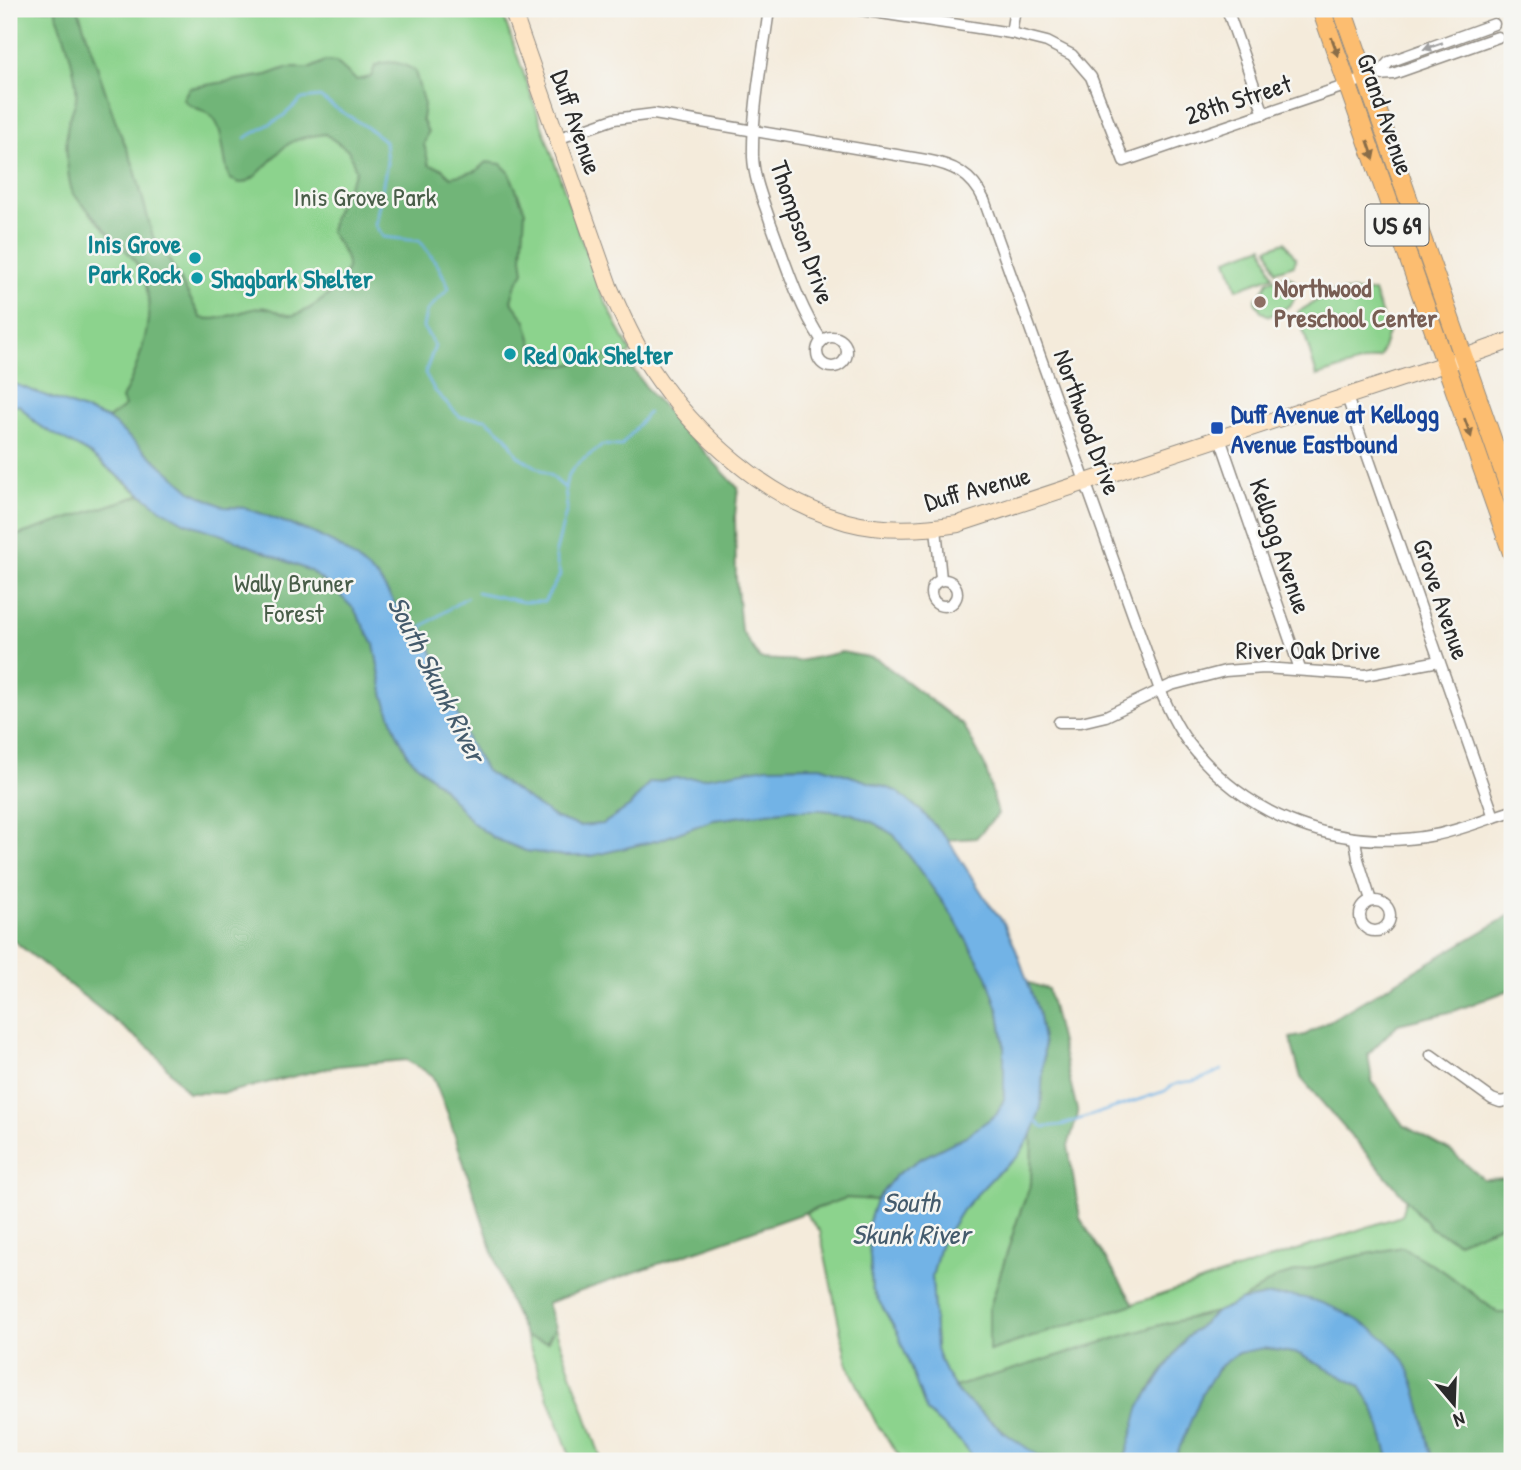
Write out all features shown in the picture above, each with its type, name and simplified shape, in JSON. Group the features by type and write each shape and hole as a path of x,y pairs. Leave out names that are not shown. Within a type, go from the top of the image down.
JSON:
{"main road":[{"name":"Duff Avenue","path":"512,9 609,286 628,328 650,366 664,386 721,449 788,497 827,516 849,523 892,529 936,528 958,524 1512,340"},
{"name":"Grand Avenue","path":"1321,9 1512,553"},
{"name":"Grand Avenue","path":"1342,9 1372,77 1463,358 1512,496"}],"street":[{"name":"Thompson Drive","path":"769,9 753,159 757,184 797,296 822,341"},
{"path":"853,9 1011,33 1015,9"},
{"path":"1227,9 1264,114"},
{"path":"1372,77 1389,62 1494,24"},
{"name":"28th Street","path":"1011,33 1061,48 1083,65 1097,89 1124,161 1372,77"},
{"path":"1372,77 1393,74 1498,37"},
{"name":"Northwood Drive","path":"557,139 614,119 654,114 943,163 971,178 984,200 1160,690 1187,740 1219,775 1235,788 1287,820 1329,834 1380,840 1436,834 1512,811"},
{"name":"Grove Avenue","path":"1347,397 1494,817"},
{"name":"Kellogg Avenue","path":"1220,438 1300,669"},
{"path":"936,528 941,579"},
{"name":"River Oak Drive","path":"1059,722 1081,722 1106,716 1171,685 1225,671 1300,669 1331,674 1365,675 1439,661"},
{"path":"1355,839 1371,901"},
{"path":"1431,1055 1492,1099 1500,1102 1512,1100"}],"green space":[{"name":"Inis Grove Park","path":"9,9 501,9 599,289 631,353 525,391 125,406 108,419 9,382"},
{"path":"55,9 78,9 116,123 134,166 153,237 167,256 201,318 223,317 263,308 294,315 327,296 346,272 345,256 330,232 337,208 356,171 349,151 325,134 287,145 258,174 246,182 230,179 216,121 208,113 189,105 183,99 189,88 267,75 286,68 311,68 325,61 336,62 356,80 371,77 375,66 391,62 415,71 424,105 422,119 428,132 424,144 429,165 441,168 451,177 476,171 486,162 501,164 509,172 525,211 522,257 524,272 516,284 511,301 526,321 537,359 563,365 602,356 624,356 651,394 738,488 735,516 736,578 741,630 760,659 799,661 842,652 877,659 964,726 985,766 998,814 976,838 948,840 921,811 896,791 820,766 805,766 649,783 630,806 603,824 579,826 556,818 486,771 468,741 424,631 397,607 379,579 335,544 313,533 246,508 224,507 192,492 108,419 125,406 122,399 136,367 146,331 148,296 144,279 129,253 73,194 66,147 69,120 75,102 75,78"},
{"path":"1285,242 1296,259 1294,265 1276,271 1268,248"},
{"path":"1263,246 1273,276 1237,289 1227,259"},
{"path":"1285,276 1293,279 1296,286 1295,298 1282,311 1269,316 1262,312 1255,302 1257,297 1261,295 1268,281"},
{"path":"1333,291 1374,292 1388,333 1380,357 1317,376 1298,312"},
{"path":"19,405 38,425 90,454 141,495 9,538 9,406"},
{"name":"Wally Bruner Forest","path":"141,495 184,522 310,571 334,589 354,609 374,644 384,697 409,757 442,787 472,822 494,838 526,851 591,856 659,840 713,820 790,810 850,813 894,835 952,915 986,974 999,1012 1004,1044 1004,1099 997,1114 966,1136 920,1159 896,1175 876,1200 846,1198 547,1303 555,1328 547,1342 526,1337 509,1301 447,1112 432,1075 406,1060 337,1066 225,1093 188,1093 153,1051 9,937 9,538"},
{"path":"1512,914 1512,989 1454,1011 1398,1024 1368,1054 1372,1081 1403,1125 1452,1152 1483,1179 1512,1178 1512,1220 1458,1242 1431,1228 1301,1078 1290,1038 1305,1035"},
{"path":"1026,982 1048,989 1078,1114 1068,1146 1080,1218 1134,1304 989,1351 989,1310 1031,1183 1032,1134 1041,1106 1044,1046 1038,1011"},
{"path":"1032,1134 1031,1183 989,1310 989,1351 1401,1216 1406,1198 1431,1228 1458,1242 1512,1220 1512,1313 1498,1313 1446,1273 1402,1247 1277,1277 1241,1301 1216,1312 1160,1325 955,1387 945,1372 936,1349 932,1277 940,1245 962,1210 995,1175 1018,1156"},
{"path":"846,1198 876,1200 868,1225 872,1289 898,1334 927,1412 961,1442 976,1461 903,1461 876,1423 847,1363 820,1231 805,1213"},
{"path":"1402,1247 1446,1273 1498,1313 1512,1313 1512,1461 1433,1461 1428,1446 1266,1296 1241,1301 1277,1277"},
{"path":"1216,1312 1186,1338 1152,1387 1140,1407 1126,1455 1117,1461 1074,1461 1039,1456 1017,1443 960,1395 955,1387 1160,1325"},
{"path":"555,1328 602,1461 572,1461 526,1337 547,1342"},
{"path":"1264,1348 1299,1354 1360,1386 1375,1411 1390,1461 1174,1461 1198,1401 1214,1374 1237,1354"}],"water":[{"name":"South Skunk River","path":"9,382 108,419 192,492 224,507 246,508 313,533 356,559 379,579 397,607 424,631 468,741 486,771 556,818 579,826 603,824 630,806 649,783 675,778 702,778 766,767 820,766 896,791 921,811 948,840 1004,923 1038,1011 1044,1046 1041,1107 1032,1134 1018,1156 995,1175 962,1210 940,1245 932,1277 936,1349 945,1372 960,1395 1002,1431 1039,1456 1074,1461 976,1461 961,1442 927,1412 898,1334 872,1289 868,1225 876,1200 896,1175 920,1159 966,1136 997,1114 1004,1099 1004,1044 999,1012 986,974 952,915 894,835 850,813 790,810 713,820 659,840 591,856 526,851 494,838 472,822 442,787 409,757 384,697 374,644 354,609 334,589 310,571 184,522 161,509 90,454 38,425 19,405 9,406"},
{"path":"1266,1296 1294,1296 1325,1304 1356,1319 1395,1348 1414,1383 1433,1461 1390,1461 1375,1411 1360,1386 1299,1354 1264,1348 1238,1353 1218,1368 1202,1394 1174,1461 1117,1461 1126,1455 1140,1406 1186,1338 1216,1312 1241,1301"}],"waterway":[{"path":"245,138 282,117 302,99 320,97 385,141 387,163 375,225 383,237 420,241 439,267 449,288 426,312 423,327 435,346 425,373 435,391 460,417 486,419 506,436 518,456 550,475 565,488 567,508 555,555 560,575 544,602 523,602 477,592"},
{"path":"565,488 570,473 579,463 602,445 621,446 648,413"},
{"path":"422,632 423,626 467,597"},
{"path":"1036,1121 1043,1127 1062,1125 1222,1070"}],"place":[{"name":"Inis Grove Park Rock","path":"195,258"},
{"name":"Shagbark Shelter","path":"197,278"},
{"name":"Northwood Preschool Center","path":"1260,302"},
{"name":"Red Oak Shelter","path":"510,354"},
{"name":"Duff Avenue at Kellogg Avenue Eastbound","path":"1217,428"}]}
